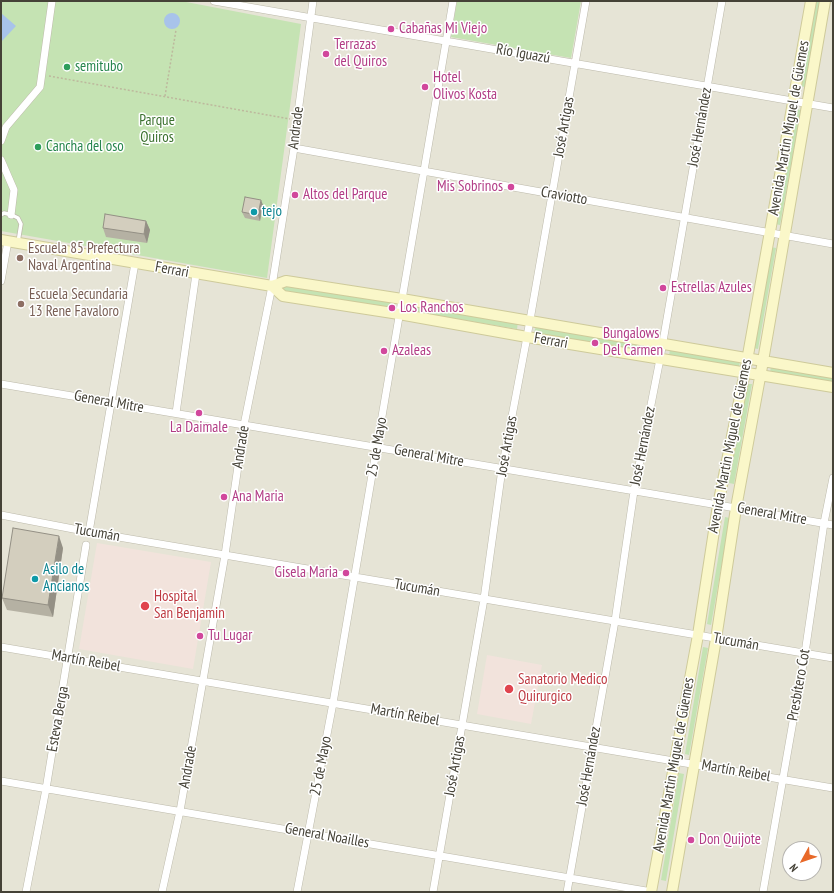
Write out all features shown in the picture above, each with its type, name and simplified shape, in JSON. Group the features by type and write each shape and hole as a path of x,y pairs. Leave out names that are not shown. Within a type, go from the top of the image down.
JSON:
{"street":[{"path":"1,141 6,127 40,87 52,1"},
{"name":"Río Iguazú","path":"214,1 833,108"},
{"name":"Andrade","path":"162,892 180,812 225,555 244,425 272,286 294,148 313,1"},
{"name":"25 de Mayo","path":"297,892 333,703 453,1"},
{"name":"José Artigas","path":"433,892 484,599 502,469 528,337 586,1"},
{"name":"José Hernández","path":"567,892 615,621 634,491 663,344 722,1"},
{"name":"Avenida Martin Miguel de Güemes","path":"651,892 698,636 718,505 747,358 811,1"},
{"name":"Avenida Martin Miguel de Güemes","path":"672,892 716,638 736,508 761,375 825,1"},
{"name":"Craviotto","path":"294,148 833,244"},
{"path":"1,160 14,190 11,215"},
{"path":"1,281 9,242"},
{"name":"Ferrari","path":"9,242 272,286 286,280 833,373"},
{"path":"89,532 135,263"},
{"path":"176,413 196,274"},
{"name":"Ferrari","path":"272,286 283,296 400,314 528,337 833,387"},
{"name":"General Mitre","path":"1,384 833,525"},
{"name":"Presbítero Cot","path":"763,892 805,654 824,523 833,478"},
{"name":"Tucumán","path":"1,515 89,532 833,658"},
{"name":"Esteva Berga","path":"26,892 46,789 86,545"},
{"name":"Martín Reibel","path":"1,647 833,788"},
{"name":"General Noailles","path":"1,781 651,892"}],"lane":[{"path":"1,215 11,215 18,218 21,224 9,242"}],"path":[{"path":"165,96 176,30"},
{"path":"42,74 297,120"}],"shaded area":[{"path":"1,1 833,1 833,892 1,892"},
{"name":"Hospital San Benjamin","path":"97,543 211,562 193,669 79,649"},
{"name":"Sanatorio Medico Quirurgico","path":"487,655 542,665 531,724 477,714"}],"green space":[{"name":"Parque Quiros","path":"1,1 181,1 301,24 267,278 1,231"},
{"path":"457,1 581,1 571,58 451,37"},
{"path":"815,1 820,1 805,87 800,86"},
{"path":"796,109 801,110 780,225 775,224"},
{"path":"771,247 776,248 758,349 753,348"},
{"path":"279,283 391,302 390,309 278,290"},
{"path":"406,304 518,322 517,329 405,310"},
{"path":"536,326 647,345 646,352 534,333"},
{"path":"670,349 740,361 739,368 669,356"},
{"path":"771,366 833,377 833,384 770,373"},
{"path":"747,384 752,384 734,484 729,483"},
{"path":"725,517 730,518 711,625 707,624"},
{"path":"703,647 708,648 689,755 685,754"},
{"path":"679,773 684,774 666,881 661,880"}],"water":[{"path":"1,13 16,26 1,42"},
{"path":"169,13 175,13 180,18 178,27 175,29 169,29 164,24 164,18"}],"building":[{"path":"245,197 261,200 258,215 242,212"},
{"path":"105,214 146,221 144,234 103,228"},
{"name":"Asilo de Ancianos","path":"13,528 59,536 48,605 2,598"}],"place":[{"name":"Cabañas Mi Viejo","path":"391,29"},
{"name":"Terrazas del Quiros","path":"326,54"},
{"name":"semitubo","path":"67,67"},
{"name":"Hotel Olivos Kosta","path":"425,87"},
{"name":"Cancha del oso","path":"38,147"},
{"name":"Mis Sobrinos","path":"511,187"},
{"name":"Altos del Parque","path":"295,195"},
{"name":"tejo","path":"254,212"},
{"name":"Escuela 85 Prefectura Naval Argentina","path":"20,258"},
{"name":"Estrellas Azules","path":"663,288"},
{"name":"Escuela Secundaria 13 Rene Favaloro","path":"21,304"},
{"name":"Los Ranchos","path":"392,308"},
{"name":"Bungalows Del Carmen","path":"595,343"},
{"name":"Azaleas","path":"384,351"},
{"name":"La Daimale","path":"199,413"},
{"name":"Ana Maria","path":"224,497"},
{"name":"Gisela Maria","path":"346,573"},
{"name":"Asilo de Ancianos","path":"35,579"},
{"name":"Hospital San Benjamin","path":"145,606"},
{"name":"Tu Lugar","path":"200,636"},
{"name":"Sanatorio Medico Quirurgico","path":"509,689"},
{"name":"Don Quijote","path":"691,840"}]}
